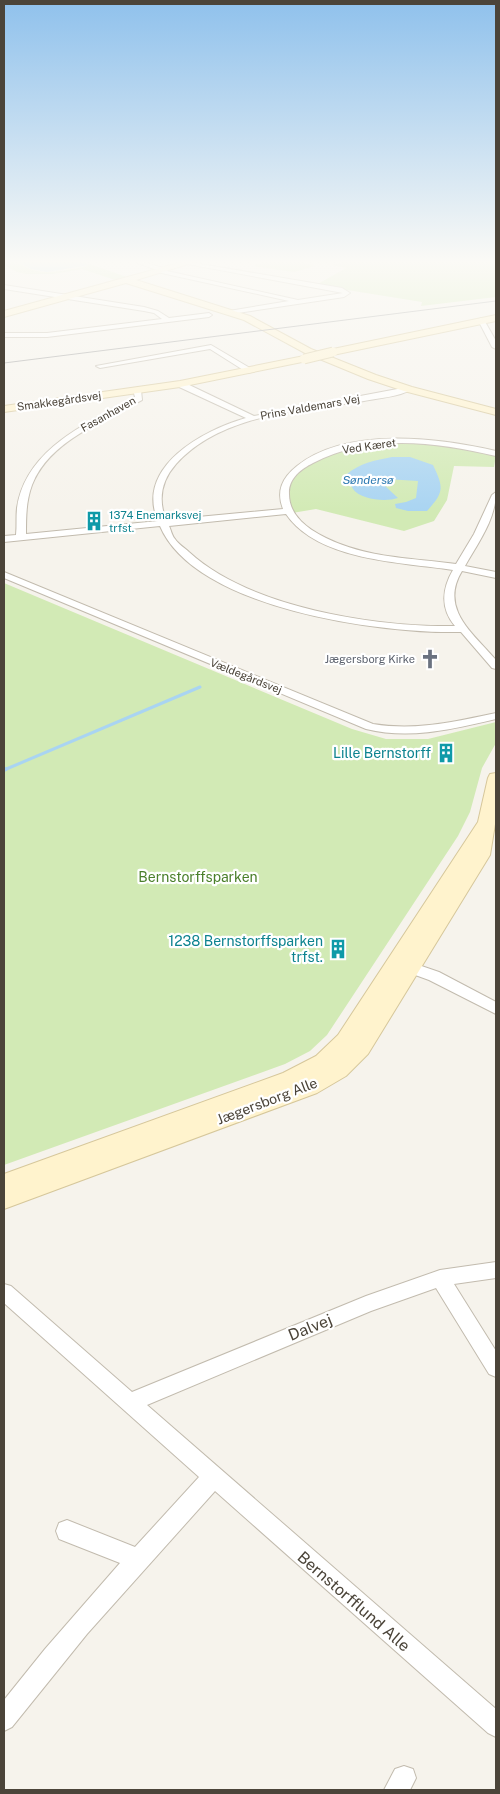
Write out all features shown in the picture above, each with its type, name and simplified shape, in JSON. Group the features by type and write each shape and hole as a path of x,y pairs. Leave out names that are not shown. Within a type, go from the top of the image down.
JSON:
{"street":[{"path":"301,346 328,360 408,389 496,412"},
{"name":"Smakkegårdsvej","path":"4,409 180,384 251,371 362,346"},
{"path":"100,366 211,347 251,371"},
{"path":"180,384 252,418"},
{"name":"Prins Valdemars Vej","path":"408,389 299,407 252,418 206,438 188,449 173,463 163,476 157,490 156,502 161,523 168,538 195,563 236,588 298,610 369,624 402,628 462,629"},
{"name":"Fasanhaven","path":"21,537 20,517 22,499 29,482 45,459 75,433 139,398 137,390"},
{"name":"Ved Kæret","path":"288,511 284,500 284,489 288,478 310,460 339,450 376,443 413,441 450,444 496,453"},
{"path":"496,495 493,514 451,581 448,595 450,606 462,629 496,666"},
{"path":"4,539 288,511 296,522 308,531 341,547 372,555 459,567 496,575"},
{"name":"Vældegårdsvej","path":"4,575 197,657 370,727 387,731 420,732 496,716"},
{"name":"Jægersborg Alle","path":"4,1199 319,1082 338,1070 360,1048 403,965 487,821 496,778"},
{"path":"403,965 434,976 496,1010"},
{"name":"Jægersborg Alle","path":"4,1184 291,1079 314,1068 332,1055 345,1041 403,965"},
{"name":"Dalvej","path":"131,1403 153,1392 366,1304 440,1278 496,1270"},
{"path":"440,1278 496,1368"},
{"name":"Bernstorfflund Alle","path":"4,1292 496,1725"},
{"path":"4,1719 30,1685 138,1559 213,1477"},
{"path":"67,1531 138,1559"}],"green space":[{"path":"407,442 474,450 496,455 494,467 454,466 447,500 434,521 404,531 316,509 292,513 287,498 289,483 299,470 315,461 334,454 355,449"},
{"name":"Bernstorffsparken","path":"4,583 352,729 386,739 428,739 496,722 496,743 482,768 470,812 458,836 327,1035 310,1051 285,1064 4,1165"}],"water":[{"name":"Søndersø","path":"392,457 410,457 433,465 439,479 440,490 437,499 427,511 408,511 396,508 395,504 416,498 418,481 386,479 384,485 398,498 387,500 362,496 352,487 347,474 352,470 374,461"}],"waterway":[{"path":"6,769 4,770 200,687"}],"tram line":[{"path":"4,363 141,346"}],"place":[{"name":"1374 Enemarksvej trfst.","path":"94,521"},
{"name":"Jægersborg Kirke","path":"430,659"},
{"name":"Lille Bernstorff","path":"446,753"},
{"name":"1238 Bernstorffsparken trfst.","path":"338,949"}]}
